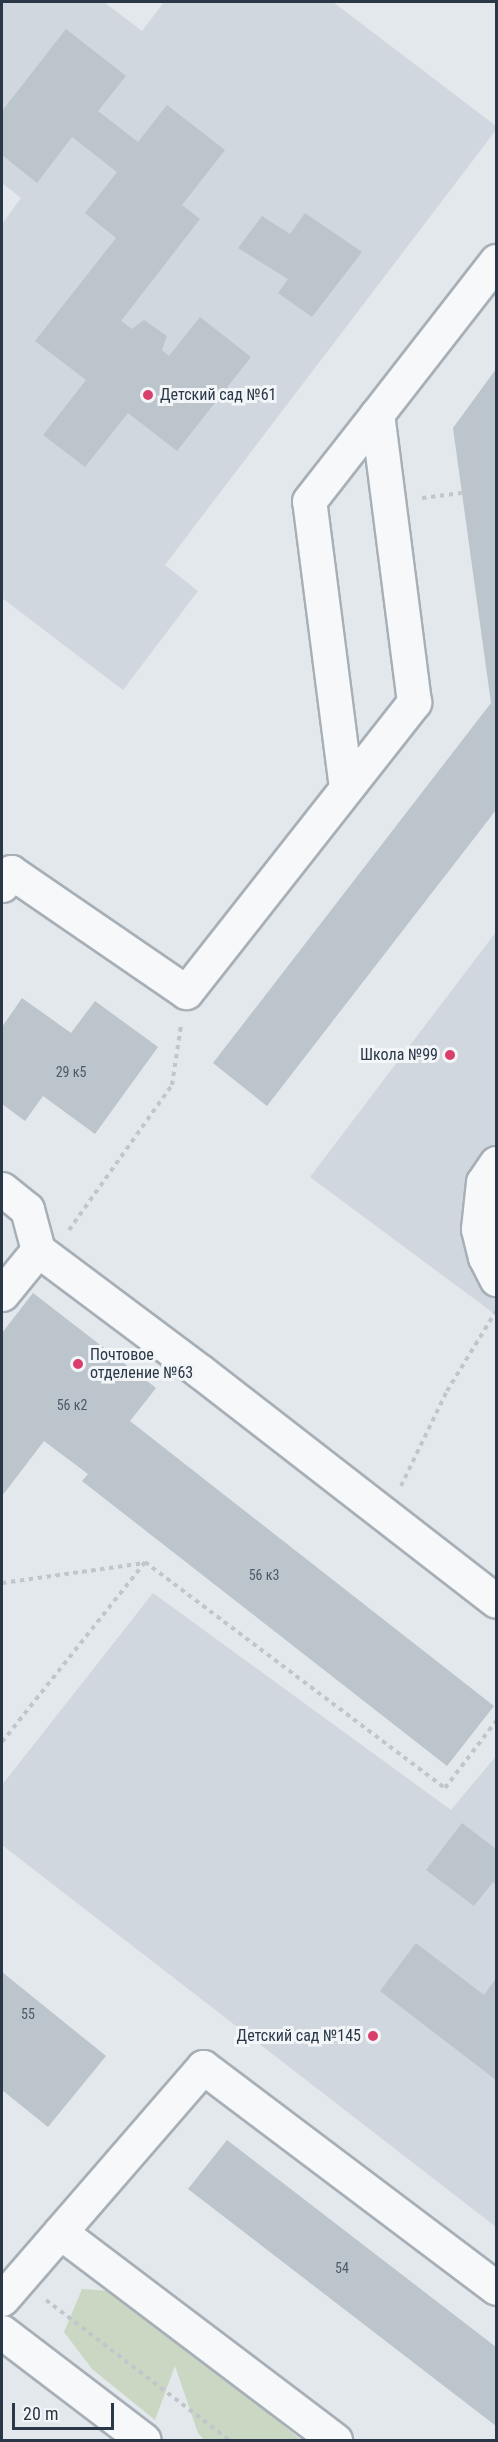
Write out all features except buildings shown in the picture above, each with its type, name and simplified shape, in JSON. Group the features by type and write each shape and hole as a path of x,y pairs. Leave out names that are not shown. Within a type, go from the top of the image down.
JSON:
{"street":[{"path":"346,788 309,501 496,261"},
{"path":"2,885 11,872 186,992 414,702 377,414"},
{"path":"496,1163 483,1182 478,1229 485,1257 496,1280"},
{"path":"2,1189 27,1209 44,1254 496,1601"},
{"path":"2,1294 44,1254"},
{"path":"10,2289 203,2067 496,2288"},
{"path":"60,2232 335,2440"},
{"path":"2,2332 144,2440"}],"path":[{"path":"388,502 462,493"},
{"path":"44,1254 171,1085 186,992"},
{"path":"387,1516 447,1391 496,1310"},
{"path":"2,1742 145,1562"},
{"path":"2,1583 145,1562 446,1788 496,1721"},
{"path":"10,2289 229,2440"}],"shaded area":[{"name":"Детский сад №61","path":"2,2 104,2 142,31 164,2 333,2 496,126 496,130 165,565 198,591 123,690 2,598 2,224 21,198 2,183"},
{"name":"Школа №99","path":"496,932 496,1315 310,1177"},
{"name":"Детский сад №145","path":"153,1593 451,1810 496,1756 496,2227 2,1845 2,1785"}],"green space":[{"path":"82,2289 123,2292 301,2440 204,2440 198,2433 175,2366 155,2420 92,2369 64,2332"}],"place":[{"name":"Детский сад №61","path":"148,395"},
{"name":"Школа №99","path":"450,1055"},
{"name":"Почтовое отделение №63","path":"78,1364"},
{"name":"Детский сад №145","path":"373,2036"}]}
